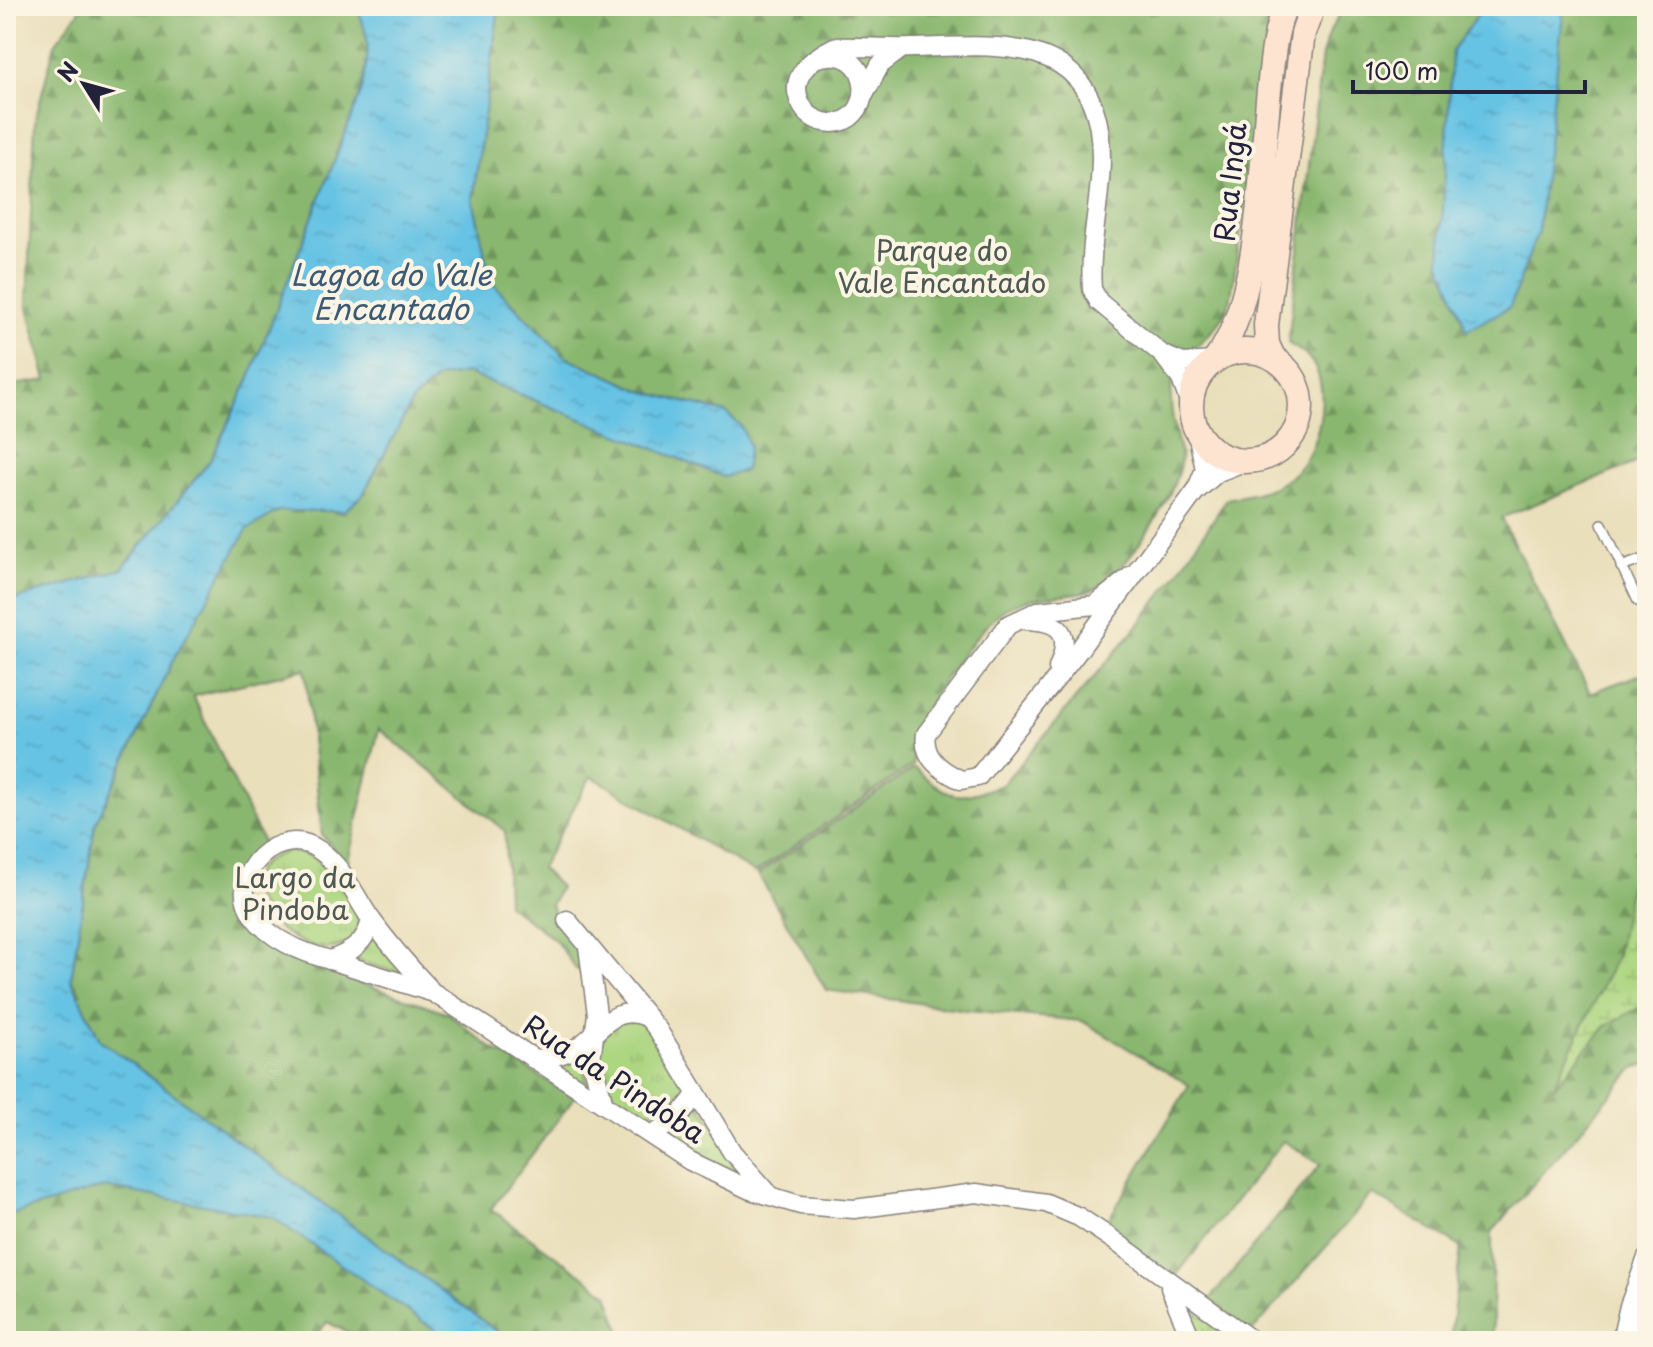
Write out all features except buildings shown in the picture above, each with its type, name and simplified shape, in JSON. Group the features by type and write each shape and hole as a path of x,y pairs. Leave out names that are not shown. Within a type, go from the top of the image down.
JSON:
{"street":[{"name":"Rua Ingá","path":"1215,360 1235,331 1246,289 1273,55 1285,6"},
{"name":"Rua Ingá","path":"1273,357 1267,344 1266,325 1303,33 1313,6"},
{"path":"901,49 880,65 852,115 842,121 820,121 802,108 797,86 806,66 834,47 1016,47 1051,59 1078,82 1087,96 1099,129 1092,289 1110,312 1163,355 1181,379 1191,407 1205,469 1195,492"},
{"path":"814,59 836,55 847,59 862,75 863,97"},
{"path":"1132,575 1095,605 1038,611 1000,632 933,722 924,743 930,758 961,780 978,777 1073,658 1195,492 1218,472 1274,454 1285,445 1300,419 1300,390 1294,377 1273,357 1244,350 1215,360 1183,363 1163,355"},
{"path":"1191,407 1197,381 1215,360"},
{"path":"1197,433 1214,451 1246,461"},
{"path":"1017,620 1048,622 1064,634 1067,643 1054,678"},
{"name":"Rua da Pindoba","path":"434,993 287,944 253,916 245,893 247,879 262,855 287,843 316,847 337,868 371,919 434,993 715,1176 772,1198 800,1205 854,1209 976,1193 1046,1203 1079,1217 1166,1282 1253,1341"},
{"path":"330,960 344,955 363,940 371,919"},
{"path":"567,920 647,1017 671,1050 732,1152 772,1198"},
{"path":"588,947 596,991 596,1030 591,1059 604,1104"},
{"path":"533,1059 566,1053 609,1019 626,1012 647,1017"},
{"path":"651,1135 677,1119 696,1095"},
{"path":"1622,1341 1629,1306 1647,1258"},
{"path":"1166,1282 1192,1341"},
{"path":"1622,1341 1647,1320"}],"lane":[{"path":"1602,524 1638,601"},
{"path":"1621,567 1647,558"}],"green space":[{"path":"83,6 356,6 367,38 366,67 362,90 249,380 210,461 122,569 6,602 6,479 12,477 6,463 6,386 47,380 27,304 35,120 55,44"},
{"name":"Parque do Vale Encantado","path":"499,6 1274,6 1231,297 1219,323 1185,358 1173,380 1171,407 1180,463 1172,489 1157,516 1132,555 1101,585 1077,593 1030,599 996,616 956,663 923,716 916,733 913,765 755,873 591,776 541,868 560,887 551,905 557,920 578,945 581,971 576,969 555,940 507,904 505,831 379,729 347,865 322,835 305,669 193,696 265,847 246,868 230,902 239,922 271,948 298,961 448,1013 487,1045 575,1097 491,1209 608,1294 624,1341 510,1341 100,1040 71,979 95,824 174,658 246,530 278,511 344,511 362,496 413,400 437,378 467,373 724,477 745,469 741,426 726,413 642,391 564,356 491,282 473,199"},
{"path":"1344,6 1484,6 1452,52 1538,231 1561,10 1564,6 1647,6 1647,458 1501,518 1590,693 1647,672 1647,798 1617,955 1555,1084 1606,1026 1647,1003 1647,1064 1634,1068 1492,1232 1493,1341 1450,1341 1461,1247 1372,1194 1251,1333 1207,1303 1321,1164 1283,1141 1171,1282 1107,1222 1189,1085 1082,1021 967,1010 826,990 758,874 914,768 938,787 955,795 973,794 1002,785 1131,634 1173,580 1227,499 1279,484 1297,470 1307,457 1319,425 1321,391 1312,362 1288,343 1322,55 1331,29"},
{"path":"1646,796 1647,1003 1606,1026 1553,1088 1617,955"},
{"name":"Largo da Pindoba","path":"289,851 308,855 318,861 337,879 353,902 358,926 353,937 342,945 323,948 302,942 282,931 255,896 254,878 264,863"},
{"path":"374,935 409,976 352,959"},
{"path":"638,1021 648,1028 756,1187 673,1144 643,1124 619,1102 603,1077 599,1051 611,1023"},
{"path":"587,1046 583,1065 588,1087 549,1064"},
{"path":"104,1186 272,1217 451,1341 366,1341 327,1322 311,1341 6,1341 6,1216"},
{"path":"1187,1306 1237,1341 1199,1341"}],"water":[{"name":"Lagoa do Vale Encantado","path":"356,6 499,6 473,199 491,282 564,356 642,391 726,413 741,426 749,446 745,470 724,477 467,373 437,378 413,400 362,496 344,511 278,511 247,530 174,658 95,824 71,979 100,1040 510,1341 451,1341 272,1217 104,1187 6,1216 6,602 122,569 210,461 249,380 362,90 368,47 365,28"},
{"path":"1484,6 1564,6 1538,231 1510,307 1467,330 1440,260 1452,51"}]}
